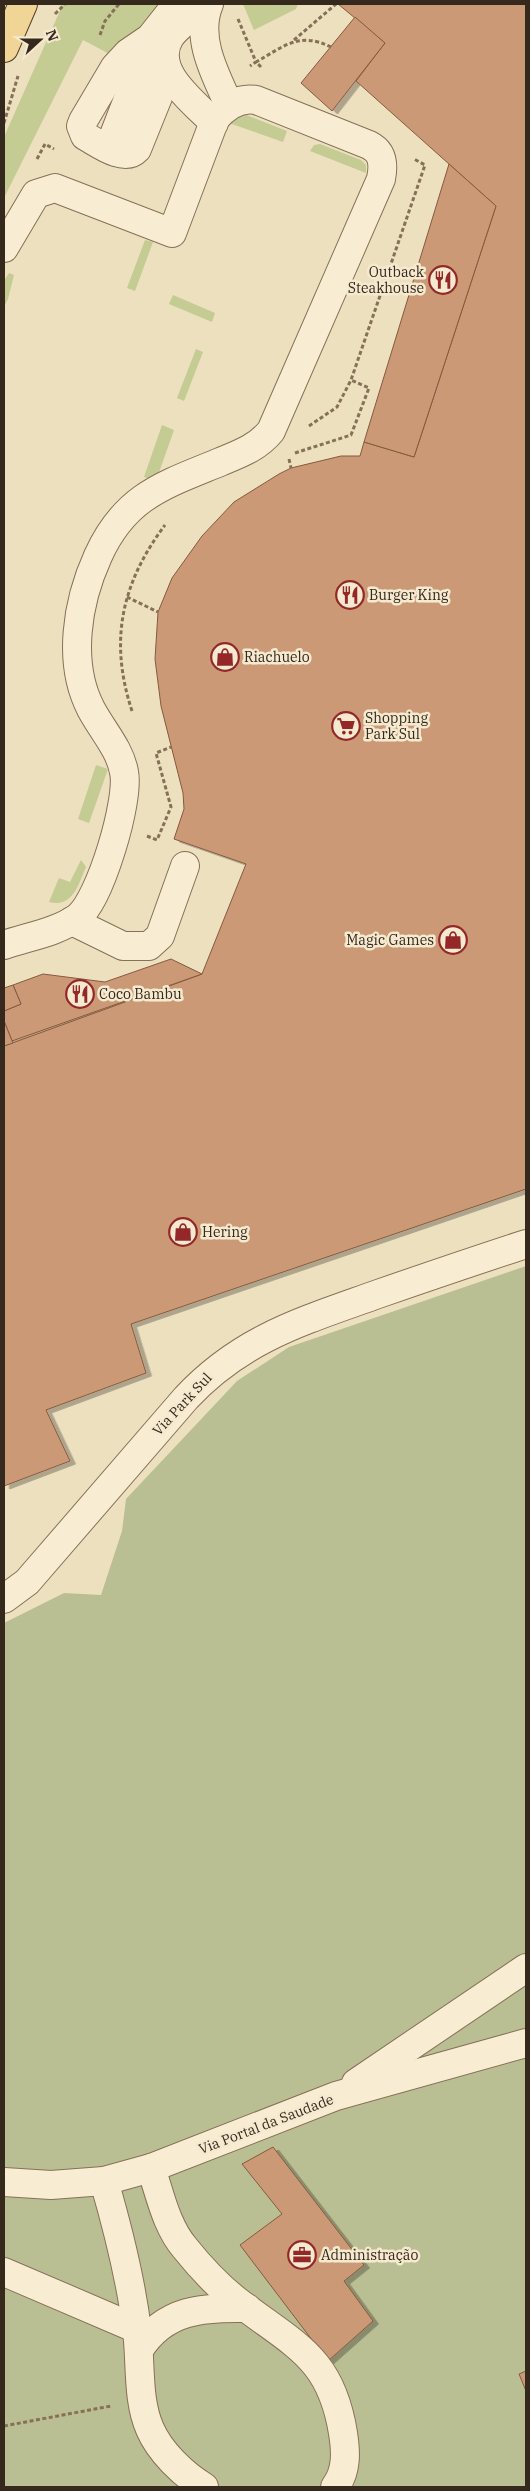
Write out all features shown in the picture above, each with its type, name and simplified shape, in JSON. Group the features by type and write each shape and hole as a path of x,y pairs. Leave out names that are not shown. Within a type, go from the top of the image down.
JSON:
{"main road":[{"path":"4,48 23,4"}],"lane":[{"path":"150,38 147,66 156,85 158,97 134,152 122,154 85,136 81,126 115,67 128,53 150,38 177,4"},
{"path":"208,4 176,30 170,38 165,55 170,75 180,89 222,114"},
{"path":"4,248 36,194 55,188 172,233 222,114 207,51 204,24 208,4"},
{"path":"4,944 72,921 86,909 98,887 119,820 126,789 124,770 120,758 86,700 77,667 76,647 84,598 98,554 124,516 151,491 247,451 256,446 271,431 381,179 383,162 380,154 369,145 256,100 248,99 222,114"},
{"path":"72,921 123,946 149,946 160,936 185,866"},
{"name":"Via Park Sul","path":"4,1599 27,1582 186,1398 205,1378 229,1359 256,1342 298,1322 526,1244"},
{"path":"336,2096 526,1968"},
{"name":"Via Portal da Saudade","path":"4,2182 51,2185 104,2181 151,2168 336,2096 526,2042"},
{"path":"151,2168 171,2225 180,2242 228,2292 247,2308 294,2341 324,2374 337,2403 345,2441 344,2468 340,2480 335,2487"},
{"path":"104,2181 112,2210 138,2339 143,2400 150,2429 156,2440 189,2478 204,2487"},
{"path":"4,2272 138,2339"},
{"path":"138,2339 173,2318 210,2308 247,2308"}],"path":[{"path":"263,68 256,62 291,42 336,4"},
{"path":"291,42 314,40 330,47"},
{"path":"305,428 337,407 350,380 425,165 407,156"},
{"path":"288,455 351,435 369,388 350,380"},
{"path":"135,718 121,664 120,622 127,597 148,548 171,517"},
{"path":"127,597 158,612"},
{"path":"139,834 157,840 171,807 156,753 171,747"},
{"path":"4,2426 143,2400"}],"green space":[{"path":"63,4 164,4 117,58 83,40 4,198 4,137"},
{"path":"243,4 298,4 296,9 254,30"},
{"path":"241,113 287,131 283,142 229,123"},
{"path":"320,144 361,160 366,165 366,173 310,151 314,145"},
{"path":"145,240 153,242 135,291 127,288"},
{"path":"9,273 14,275 4,307 4,281"},
{"path":"173,295 215,313 212,322 169,304"},
{"path":"196,349 203,352 184,401 177,398"},
{"path":"162,425 174,430 156,481 144,477"},
{"path":"96,765 108,769 89,823 78,819"},
{"path":"81,860 86,867 74,894 64,902 49,902 59,878 70,882"},
{"path":"526,1266 526,2487 4,2487 4,1623 64,1593 101,1595 122,1531 126,1499 237,1381 289,1347"}],"building":[{"name":"Shopping Park Sul","path":"338,4 526,4 526,1189 131,1324 146,1373 46,1410 70,1461 4,1486 4,1046 202,974 246,864 174,839 184,809 183,793 161,706 155,659 158,612 172,578 202,536 234,502 279,474 291,468 341,456 360,456 364,442 414,457 496,206 356,81 385,43"},
{"path":"355,17 385,43 332,111 301,83"},
{"name":"Outback Steakhouse","path":"449,164 496,206 414,457 364,442"},
{"name":"Coco Bambu","path":"171,959 202,974 12,1041 4,1021 4,1011 21,1004 13,985 43,974 105,982"},
{"path":"13,985 21,1004 4,1011 4,988"},
{"path":"4,1021 13,1043 4,1046"},
{"name":"Administração","path":"273,2147 364,2265 344,2281 373,2321 328,2361 240,2245 282,2214 242,2164"},
{"path":"526,2371 526,2391 519,2374"}],"place":[{"name":"Outback Steakhouse","path":"443,280"},
{"name":"Burger King","path":"350,595"},
{"name":"Riachuelo","path":"225,657"},
{"name":"Shopping Park Sul","path":"346,726"},
{"name":"Magic Games","path":"453,940"},
{"name":"Coco Bambu","path":"80,994"},
{"name":"Hering","path":"183,1232"},
{"name":"Administração","path":"302,2255"}]}
